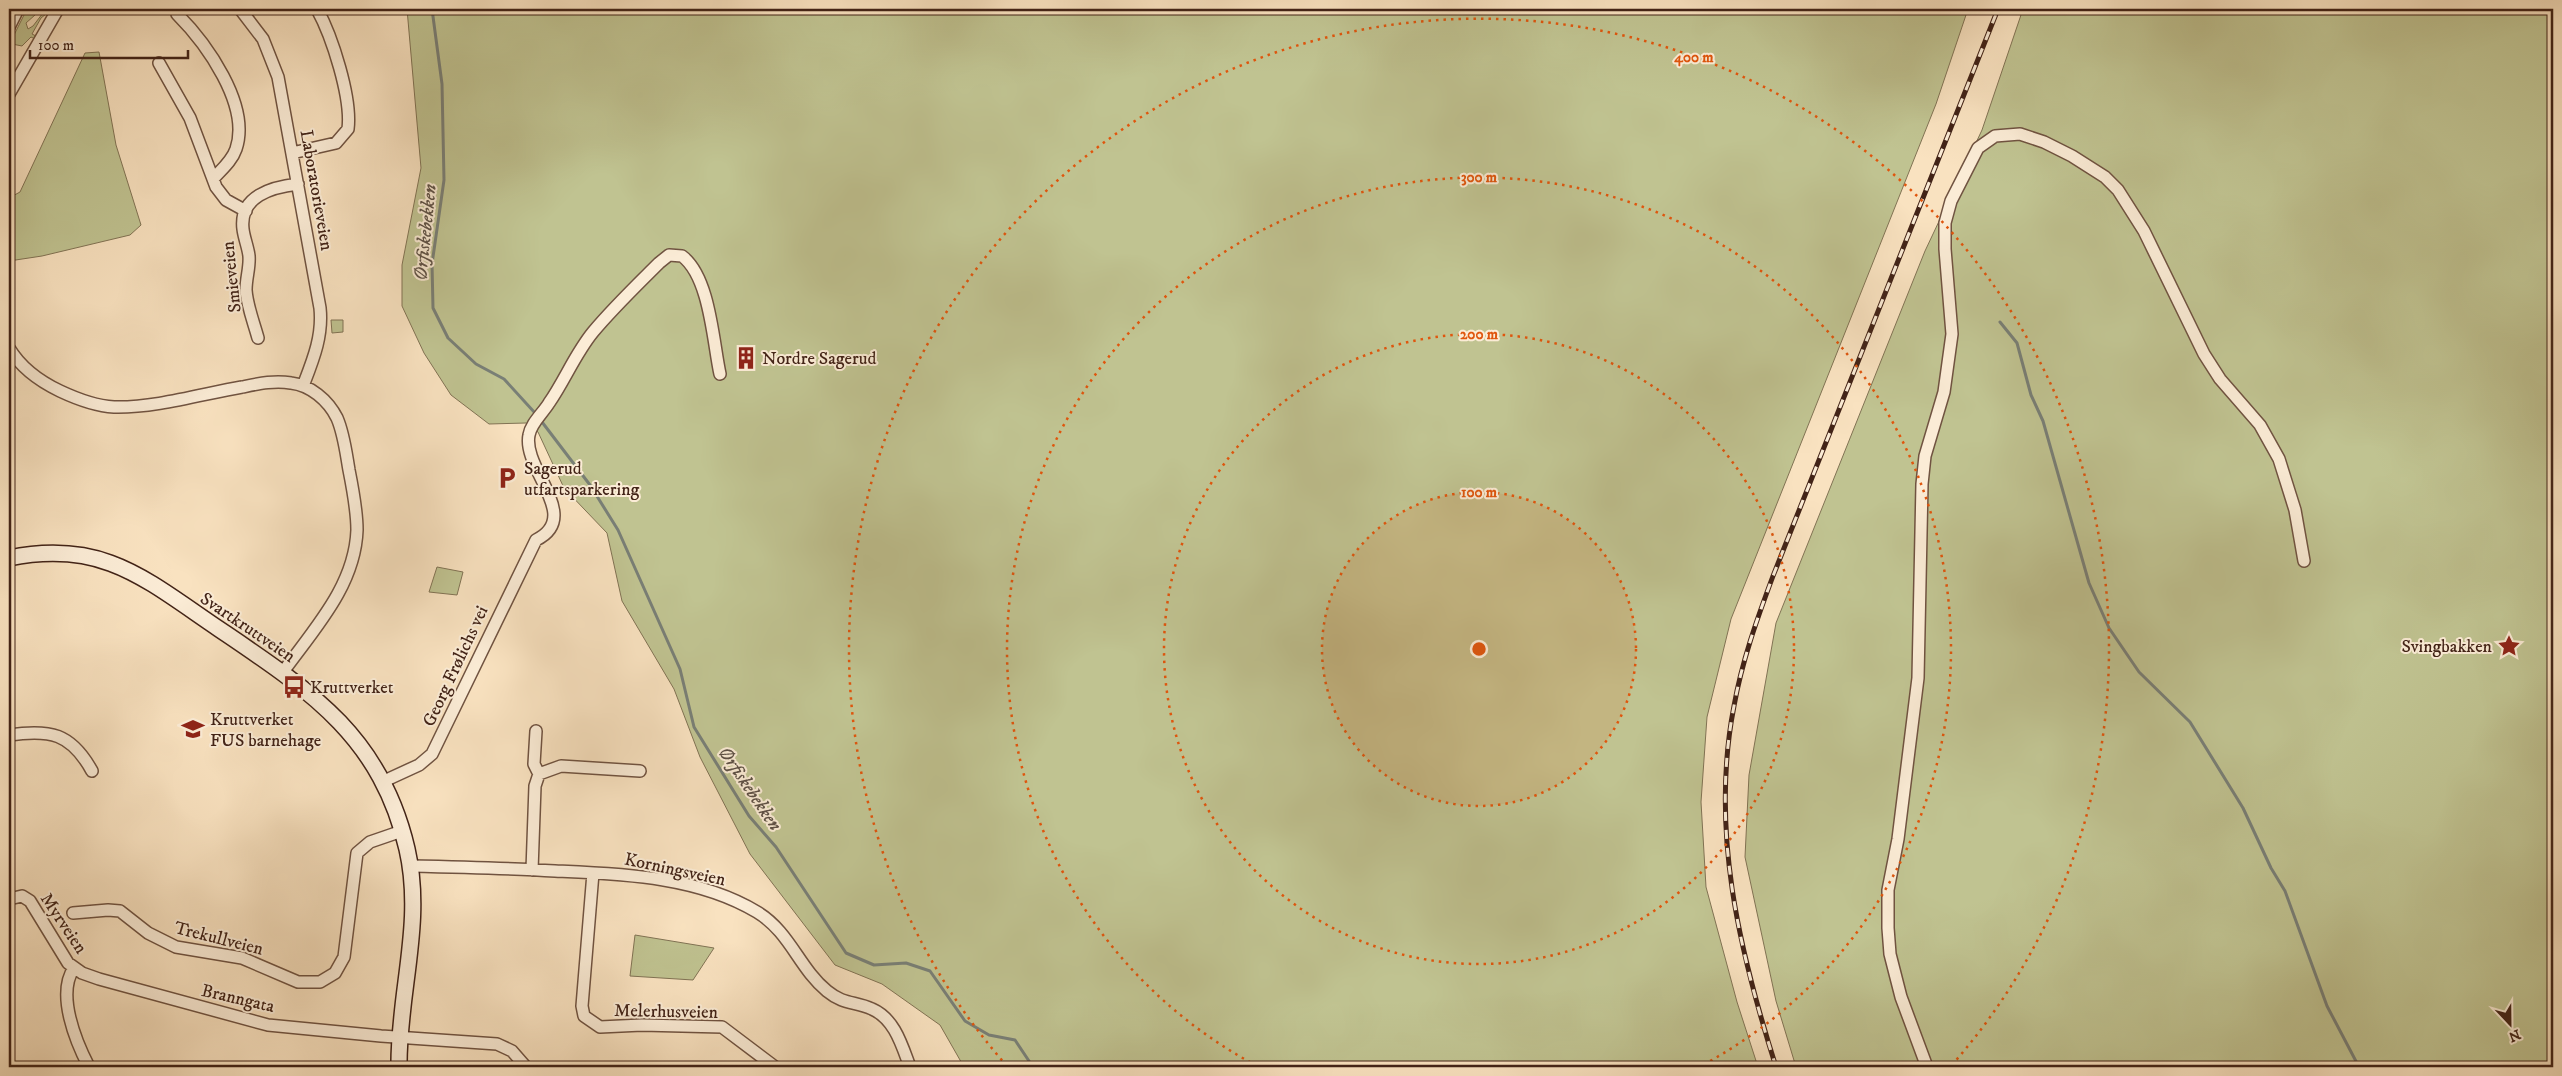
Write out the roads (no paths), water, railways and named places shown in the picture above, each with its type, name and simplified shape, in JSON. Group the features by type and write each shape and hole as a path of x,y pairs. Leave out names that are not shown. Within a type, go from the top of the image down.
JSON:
{"street":[{"path":"9,27 18,9"},
{"path":"9,94 58,9"},
{"name":"Laboratorieveien","path":"240,9 262,39 275,66 321,318 318,344 303,386"},
{"path":"292,153 336,144 348,129 338,62 327,29 317,9"},
{"path":"177,14 200,38 216,61 228,86 238,120 239,138 235,154 213,179"},
{"path":"159,63 190,118 213,179 226,200 246,211 255,198 264,192 280,186 298,184"},
{"path":"1927,1067 1900,997 1890,954 1888,890 1898,839 1918,678 1922,484 1925,456 1944,392 1952,334 1945,249 1946,223 1951,201 1966,168 1978,148 1995,136 2020,134 2044,142 2105,177 2118,190 2144,231 2204,354 2226,385 2260,424 2279,459 2295,510 2304,561"},
{"name":"Smieveien","path":"246,211 243,231 249,255 246,290 258,338"},
{"name":"Georg Frølichs vei","path":"382,782 419,765 432,754 536,540 548,531 554,509 552,499 530,453 528,441 530,430 549,404 577,354 593,331 659,263 669,256 682,256 695,272 712,321 720,374"},
{"path":"9,348 28,371 47,384 81,400 109,406 144,404 258,384 283,382 303,386 324,400 340,426 354,497 357,530 352,559 343,586 283,672"},
{"name":"Svartkruttveien","path":"9,558 42,552 61,552 85,555 111,562 153,585 283,672 316,697 341,722 361,746 382,782 402,831 410,866 414,927 400,1036 399,1067"},
{"path":"532,870 535,786 539,774 534,764 536,731"},
{"path":"9,735 43,734 62,738 82,753 92,771"},
{"path":"539,774 561,766 640,771"},
{"name":"Trekullveien","path":"73,913 108,910 120,911 148,933 166,943 194,952 242,958 298,982 320,982 335,973 344,957 357,853 370,842 402,831"},
{"name":"Korningsveien","path":"410,866 629,874 696,887 732,899 758,913 778,929 822,987 845,1003 871,1008 887,1019 902,1044 910,1067"},
{"name":"Melerhusveien","path":"593,873 582,1006 584,1016 600,1027 642,1025 722,1027 760,1063 775,1067"},
{"name":"Myrveien","path":"10,896 22,896 33,904 57,947 74,968 68,979 67,988 70,1020 89,1067"},
{"name":"Branngata","path":"74,968 99,979 268,1025 361,1035 400,1036 497,1044 512,1051 526,1067"}],"waterway":[{"name":"Ørfiskebekken","path":"432,9 442,84 444,180 432,264 433,308 448,338 476,364 504,379 535,413"},
{"path":"2000,322 2017,343 2031,395 2043,421 2089,583 2109,628 2139,672 2190,722 2243,808 2271,868 2285,891 2327,1006 2359,1067"},
{"name":"Ørfiskebekken","path":"542,422 590,485 618,530 680,669 694,727 749,816 776,847 846,953 874,965 906,963 930,971 965,1021 989,1035 1015,1040 1033,1067"}],"railway":[{"path":"1776,1067 1750,979 1740,934 1732,889 1727,843 1725,798 1727,752 1737,689 1750,640 1773,576 1998,9"}],"place":[{"name":"Nordre Sagerud","path":"746,358"},
{"name":"Sagerud utfartsparkering","path":"507,478"},
{"name":"Svingbakken","path":"2509,646"},
{"name":"Kruttverket","path":"294,687"},
{"name":"Kruttverket FUS barnehage","path":"193,729"}]}
